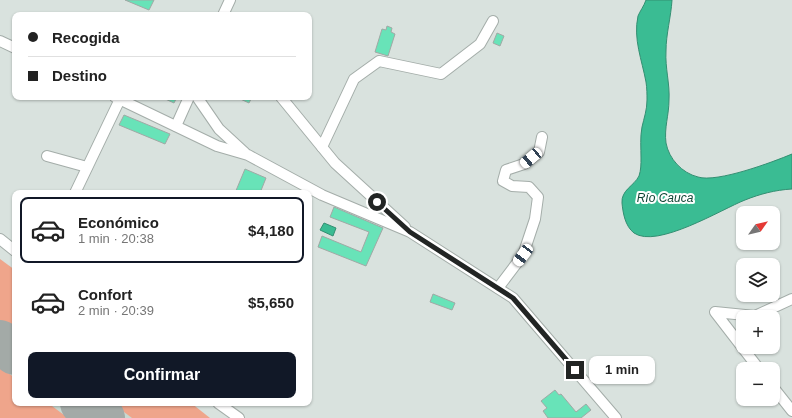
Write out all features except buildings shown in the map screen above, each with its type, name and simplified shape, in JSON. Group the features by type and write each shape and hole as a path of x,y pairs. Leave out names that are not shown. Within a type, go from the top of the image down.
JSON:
{"street":[{"path":"224,12 230,0"},
{"path":"322,147 354,78 378,61 441,74 480,44 493,21"},
{"path":"0,41 12,47"},
{"path":"76,190 118,100"},
{"path":"123,100 217,146 248,155 322,195 410,232 498,288 513,298 616,418"},
{"path":"176,126 188,100"},
{"path":"199,100 219,129 248,155"},
{"path":"283,100 335,163 410,232"},
{"path":"498,288 523,255 534,219 538,197 529,187 512,186 503,180 504,175 506,170 524,164 539,152 542,137"},
{"path":"47,156 87,167"},
{"path":"0,239 12,249"},
{"path":"754,362 715,312 755,316 792,299"},
{"path":"780,396 792,411"},
{"path":"222,406 238,418"}],"shaded area":[{"path":"0,259 12,268 12,329 0,320"},
{"path":"0,260 12,269 12,406 193,406 209,418 0,418"},
{"path":"0,367 12,376 12,406 52,406 68,418 0,418"},
{"path":"116,406 195,406 210,418 132,418"}],"water":[{"name":"Río Cauca","path":"646,0 672,0 666,45 669,106 666,127 666,143 673,160 682,169 692,175 707,178 745,171 792,154 792,189 762,194 690,226 658,236 644,237 634,233 628,227 624,215 622,199 626,191 639,176 641,169 641,135 646,107 646,82 637,41 637,25 638,16"},
{"path":"324,223 336,228 333,236 320,230"}],"runway":[{"path":"0,342 12,351"},
{"path":"86,406 103,418"}],"route":[{"path":"377,202 410,232 513,298 575,370"}]}
